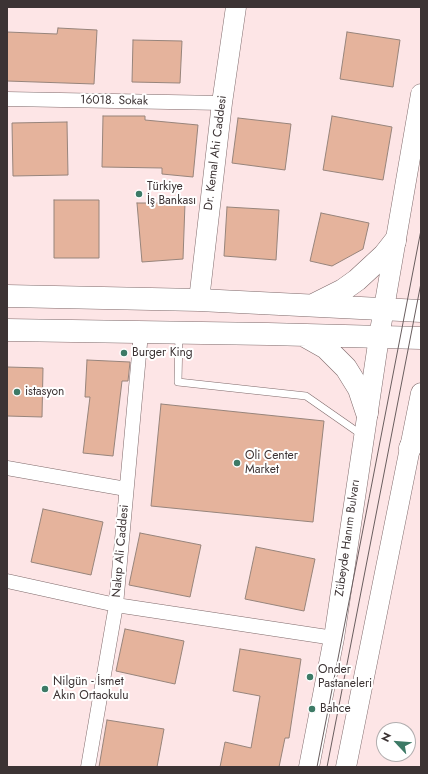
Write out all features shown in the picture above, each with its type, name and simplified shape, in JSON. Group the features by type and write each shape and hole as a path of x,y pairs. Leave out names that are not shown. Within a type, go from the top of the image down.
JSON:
{"main road":[{"name":"Dr. Kemal Ahi Caddesi","path":"199,300 222,103 236,7"},
{"name":"Zübeyde Hanım Bulvarı","path":"309,767 334,638 383,309 421,94"},
{"path":"311,306 343,290 357,280 384,255 395,241"},
{"path":"7,296 199,300 421,311"},
{"path":"7,330 302,334 421,338"},
{"path":"302,334 326,348 346,368 359,389 367,413"},
{"path":"346,767 421,393"},
{"path":"410,448 421,425"}],"street":[{"name":"16018. Sokak","path":"7,99 222,103"},
{"name":"Nakıp Ali Caddesi","path":"88,767 116,605 141,333"},
{"path":"7,468 126,489"},
{"path":"7,581 116,605 334,638"}],"lane":[{"path":"179,333 178,382 306,396 364,436"}],"building":[{"path":"58,28 97,30 94,84 7,81 7,32 57,34"},
{"path":"347,32 400,40 393,87 340,79"},
{"path":"133,40 182,41 180,83 132,82"},
{"path":"103,116 145,116 145,120 198,125 193,177 162,174 162,168 102,167"},
{"path":"332,116 392,127 383,180 323,170"},
{"path":"238,118 291,124 285,170 232,163"},
{"path":"67,122 68,175 13,176 12,123"},
{"path":"54,200 99,200 99,258 54,258"},
{"path":"137,203 185,203 183,259 142,262"},
{"path":"227,207 279,210 276,260 224,256"},
{"path":"321,213 369,223 363,249 332,266 310,261"},
{"path":"87,360 130,362 128,381 122,381 113,456 83,453 90,397 85,397"},
{"path":"7,367 43,368 42,417 7,416"},
{"name":"Oli Center Market","path":"161,404 324,421 313,522 151,506"},
{"path":"43,509 103,522 91,575 31,562"},
{"path":"140,533 201,545 190,597 129,585"},
{"path":"256,547 315,559 304,611 245,599"},
{"path":"125,629 184,641 175,684 116,671"},
{"path":"240,649 301,659 289,738 285,738 279,767 220,767 225,742 251,748 260,696 233,691"},
{"path":"107,720 164,729 157,767 99,767"}],"tram line":[{"path":"317,767 421,230"},
{"path":"327,767 421,283"}],"place":[{"name":"Türkiye İş Bankası","path":"139,194"},
{"name":"Burger King","path":"124,353"},
{"name":"istasyon","path":"17,392"},
{"name":"Oli Center Market","path":"237,463"},
{"name":"Onder Pastaneleri","path":"310,677"},
{"name":"Nilgün - İsmet Akın Ortaokulu","path":"45,689"},
{"name":"Bahce","path":"312,709"}]}
